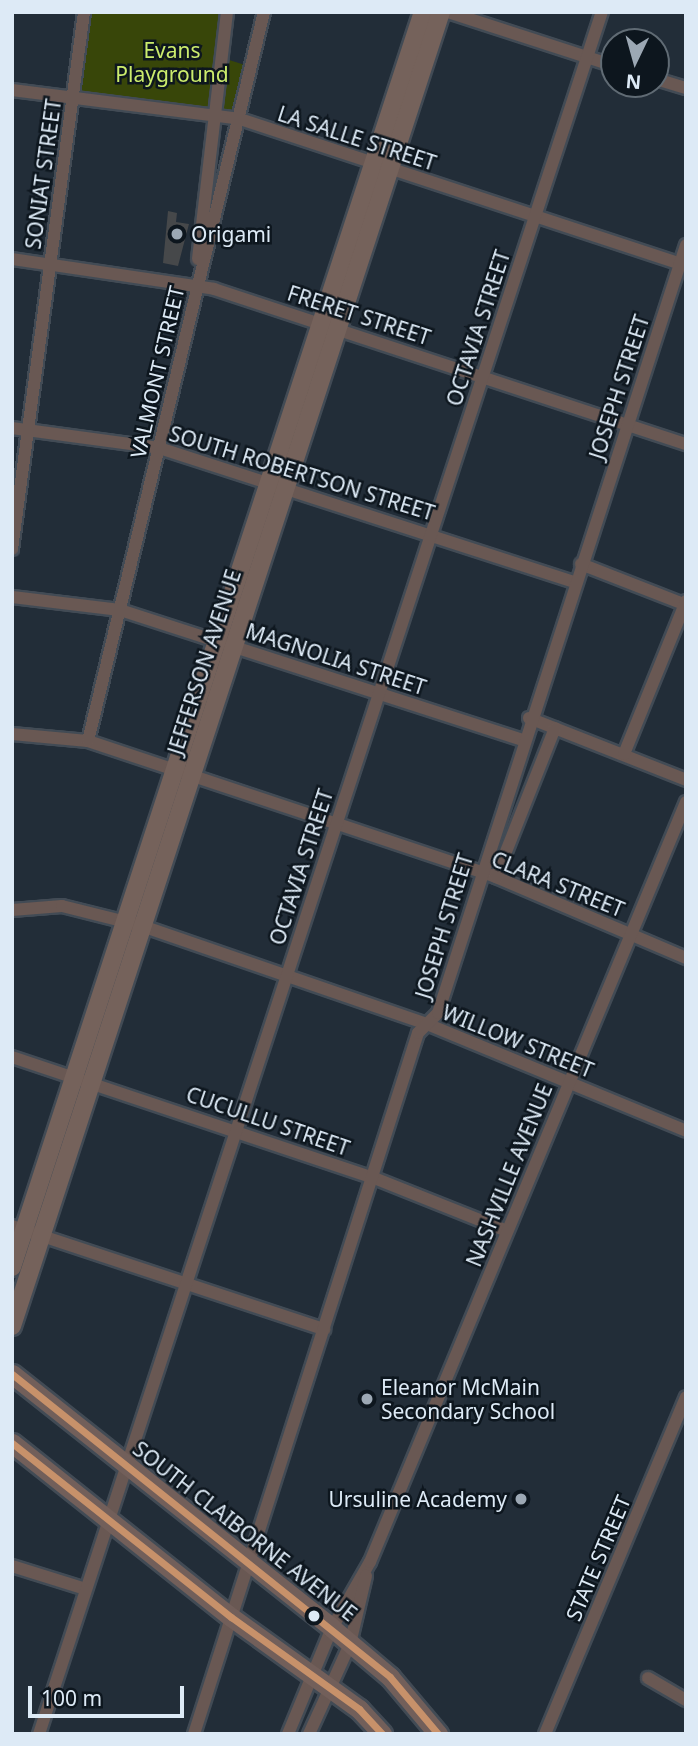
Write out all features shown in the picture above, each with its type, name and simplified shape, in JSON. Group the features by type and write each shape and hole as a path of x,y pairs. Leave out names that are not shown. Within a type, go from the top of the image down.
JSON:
{"main road":[{"name":"SOUTH CLAIBORNE AVENUE","path":"12,1374 390,1677 438,1734"},
{"path":"12,1443 231,1617 330,1688 382,1734"}],"street":[{"name":"SONIAT STREET","path":"12,549 84,12"},
{"path":"197,285 227,12"},
{"name":"VALMONT STREET","path":"88,741 264,12"},
{"name":"JEFFERSON AVENUE","path":"12,1267 83,1080 278,484 338,328 423,12"},
{"name":"JEFFERSON AVENUE","path":"278,484 320,322 441,12"},
{"path":"448,12 600,62"},
{"name":"OCTAVIA STREET","path":"39,1734 601,12"},
{"name":"LA SALLE STREET","path":"12,90 240,119 680,264"},
{"name":"JOSEPH STREET","path":"194,1734 374,1178 418,1033 438,1013 529,718 686,245"},
{"name":"FRERET STREET","path":"12,259 197,285 320,322 686,444"},
{"name":"SOUTH ROBERTSON STREET","path":"12,428 159,448 278,484 575,582"},
{"path":"581,564 685,604 624,754"},
{"name":"MAGNOLIA STREET","path":"12,597 120,610 522,740"},
{"path":"529,718 686,780"},
{"path":"496,877 555,728"},
{"name":"CLARA STREET","path":"12,734 88,741 184,772 496,877 686,958"},
{"name":"NASHVILLE AVENUE","path":"288,1734 332,1628 370,1562 686,802"},
{"name":"WILLOW STREET","path":"12,910 62,906 134,924 427,1024 686,1131"},
{"name":"CUCULLU STREET","path":"12,1058 236,1129 374,1178 507,1231"},
{"path":"26,1231 324,1329"},
{"name":"JEFFERSON AVENUE","path":"12,1326 26,1231"},
{"name":"STATE STREET","path":"545,1734 686,1397"},
{"name":"NASHVILLE AVENUE","path":"309,1734 350,1644 370,1562"},
{"path":"12,1566 86,1589"},
{"path":"649,1678 686,1700"}],"green space":[{"name":"Evans Playground","path":"84,12 227,12 214,116 72,98"},
{"path":"226,59 245,65 231,112 222,111"}],"building":[{"name":"Origami","path":"168,211 177,213 176,222 189,224 178,266 163,263"}],"transit line":[{"path":"12,1374 390,1677 438,1734"},
{"path":"12,1443 231,1617 359,1709 382,1734"}],"place":[{"name":"Origami","path":"177,234"},
{"name":"Eleanor McMain Secondary School","path":"367,1399"},
{"name":"Ursuline Academy","path":"521,1499"}]}
